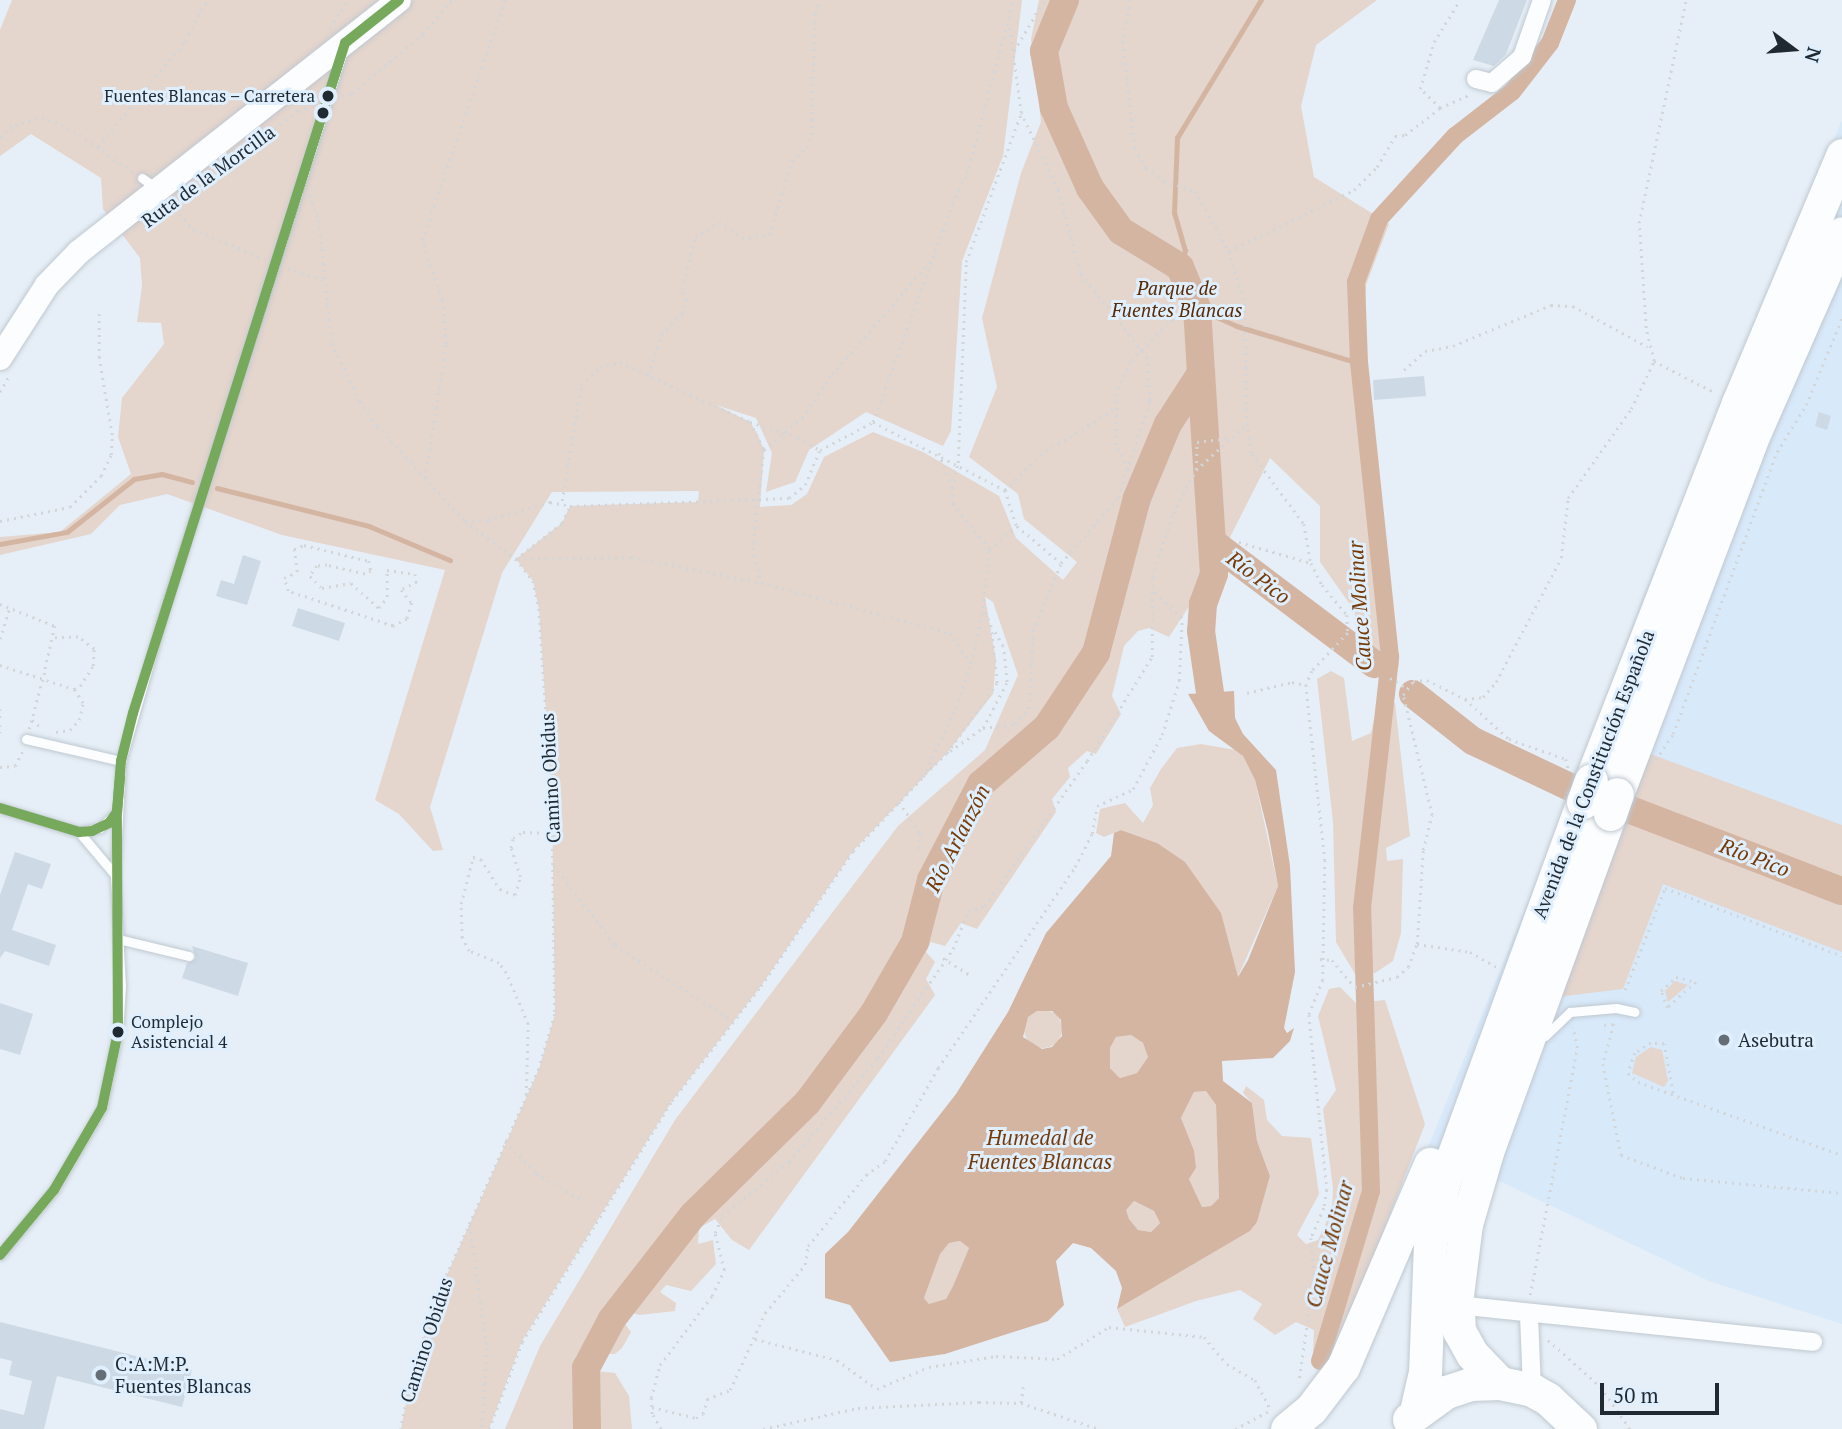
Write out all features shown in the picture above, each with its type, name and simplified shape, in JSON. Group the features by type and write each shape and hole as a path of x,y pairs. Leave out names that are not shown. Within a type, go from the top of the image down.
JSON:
{"highway":[{"name":"Avenida de la Constitución Española","path":"1500,1383 1465,1343 1457,1305 1461,1251 1474,1197 1594,792 1738,403 1842,155"},
{"name":"Avenida de la Constitución Española","path":"1408,1420 1425,1373 1425,1287 1435,1214 1454,1146 1542,910 1772,377 1839,247"},
{"path":"1281,1414 1311,1409 1343,1367 1507,974 1542,910"},
{"path":"1408,1420 1470,1384 1500,1383 1532,1390 1564,1410 1580,1429"}],"main road":[{"path":"6,365 47,285 79,252 163,196 399,0"}],"street":[{"path":"1476,79 1492,83 1526,52 1542,0"},
{"path":"1457,1305 1534,1316 1813,1342"},
{"path":"1532,1390 1534,1316"}],"lane":[{"path":"0,1255 54,1190 103,1108 118,1032 116,875 121,761 162,618 304,179 345,43"},
{"path":"1798,290 1822,205"},
{"path":"26,740 121,761"},
{"path":"0,808 79,832 100,828 117,812"},
{"path":"79,832 116,875"},
{"path":"118,939 189,956"},
{"path":"1540,1045 1549,1029 1570,1012 1616,1008 1635,1012"},
{"path":"1474,1197 1496,1163 1525,1084"}],"path":[{"path":"98,148 185,41 208,0"},
{"name":"Ruta de la Morcilla","path":"219,169 298,111 352,93 423,34 452,0"},
{"path":"425,478 446,344 442,300 422,240 505,0"},
{"path":"648,375 661,335 684,307 682,289 695,237 719,222 742,238 769,234 778,215 792,161 807,148 811,135 814,23 820,0"},
{"path":"465,521 488,520 562,501 570,506 789,498 804,485 820,450 873,422 967,174 1013,0"},
{"path":"1013,52 1044,0"},
{"path":"1131,0 1123,42 1126,101 1135,148 1146,168 1164,181 1195,191 1229,250 1245,304 1247,423 1252,454 1304,524 1311,563 1322,584 1347,615 1348,633 1337,648 1312,671 1306,685 1310,755 1324,840 1325,958 1323,981 1309,1016 1326,1190 1324,1208 1311,1238 1314,1279 1307,1347 1294,1391"},
{"path":"1440,108 1420,89 1434,41 1460,0"},
{"path":"1686,0 1639,223 1648,347 1654,361 1738,403"},
{"path":"947,753 983,729 1015,724 1029,709 1033,631 1061,563 1118,497 1150,401 1147,358 1080,273 1058,190 1021,113 1008,22"},
{"path":"1229,250 1354,190 1377,167 1395,136 1405,135 1440,108 1469,94 1476,79"},
{"path":"952,488 958,463 966,262 1021,113"},
{"path":"0,137 15,125 42,117 68,127 163,196 193,229 276,264 325,280"},
{"name":"Camino Obidus","path":"304,179 319,221 332,343 345,372 377,426 465,521 516,559 533,581 538,609 553,833 555,1014 547,1051 437,1297 412,1373 401,1429"},
{"path":"764,450 802,418 832,374 934,257"},
{"path":"1404,370 1424,351 1453,346 1551,304 1573,306 1648,347"},
{"path":"0,521 70,507 101,476 111,454 112,435 99,358 99,314"},
{"path":"1128,468 1115,445 1117,389 1140,349 1176,316"},
{"path":"1648,768 1665,751 1673,734 1765,483 1788,429 1806,405 1842,318"},
{"path":"1465,699 1483,697 1496,682 1561,558 1568,498 1631,410 1654,361"},
{"path":"562,501 581,385 600,368 620,362 750,422 784,433 820,450"},
{"path":"0,392 6,365"},
{"path":"1005,490 1040,455 1116,407"},
{"path":"750,422 764,450 753,548 762,583"},
{"path":"873,422 939,453 1005,490 1017,526 1061,563"},
{"path":"661,1429 652,1407 660,1365 712,1296 724,1270 715,1233 722,1216 789,1162 825,1124 878,1058 943,958 953,949 968,911 985,906 1060,803 1152,657 1152,590 1173,513 1196,470 1247,423"},
{"path":"1196,470 1197,442 1228,438"},
{"path":"923,777 956,708 971,663 984,608 989,549 953,504 952,488 939,453"},
{"path":"516,559 562,523 570,506"},
{"path":"989,549 1017,526"},
{"path":"1239,542 1311,563"},
{"path":"304,545 369,561 371,571 365,574 327,565 317,566 310,576 322,588 351,583 379,608 387,597 387,570 415,574 416,582 401,590 411,598 411,612 404,623 393,626 288,591 284,578 298,568 294,549 304,545"},
{"path":"516,559 631,556 762,583 950,633 971,663"},
{"path":"652,1407 696,1418 702,1414 707,1399 730,1390 743,1355 755,1339 765,1313 805,1265 808,1246 866,1175 884,1161 938,1068 1075,867 1091,834 1097,806 1133,789 1162,735 1179,681 1182,618 1152,590"},
{"path":"0,604 49,620 55,626 40,688"},
{"path":"0,639 10,607"},
{"path":"983,729 1007,681 1003,646 991,627 984,608"},
{"path":"489,1429 522,1342 672,1101 853,851 947,753 997,683 991,627"},
{"path":"54,638 83,639 94,649 89,676 74,689"},
{"path":"0,666 74,689 83,703 74,727 48,732 31,718"},
{"path":"1390,678 1407,687"},
{"path":"1325,958 1355,987 1379,984 1408,967 1417,944 1431,798 1403,695 1407,687 1427,680 1465,699 1510,739 1566,759 1594,792"},
{"path":"1247,693 1292,682 1306,685"},
{"path":"0,709 0,719"},
{"path":"0,725 0,733"},
{"path":"899,802 921,833 918,850"},
{"path":"526,1096 528,1024 499,963 469,951 462,938 461,904 473,857 481,859 500,889 515,895 520,877 511,848 513,838 523,832 553,833"},
{"path":"554,865 615,945 732,1020"},
{"path":"1625,990 1665,888 1842,956"},
{"path":"1417,944 1470,952 1507,974"},
{"path":"943,958 969,974"},
{"path":"1320,959 1325,958"},
{"path":"1676,977 1696,982 1686,991 1667,1008 1660,996 1669,980 1676,977"},
{"path":"1570,1012 1577,1048 1529,1292 1534,1316 1546,1339 1601,1387 1630,1429"},
{"path":"1604,1025 1614,1024 1603,1064 1621,1155 1683,1178 1842,1193"},
{"path":"1673,1093 1664,1044 1651,1043 1635,1052 1628,1073 1632,1077 1673,1093 1842,1155"},
{"path":"505,1141 536,1173 580,1199"},
{"path":"470,1225 487,1348 482,1429"},
{"path":"755,1339 837,1360 877,1389 929,1367 996,1356 1057,1359 1110,1327 1204,1337 1227,1364 1255,1380 1281,1414 1235,1429"},
{"path":"1021,1403 1024,1387"},
{"path":"763,1429 858,1408 1021,1403 1099,1429"}],"shaded area":[{"path":"1842,120 1842,1324 1709,1281 1428,1147 1556,833 1643,596"}],"green space":[{"name":"Parque de Fuentes Blancas","path":"12,0 1022,0 1003,156 962,261 951,431 943,446 866,412 809,450 795,482 766,492 772,453 756,418 716,405 750,422 757,433 764,450 760,507 791,505 807,494 824,457 873,432 923,452 999,496 1016,538 1063,580 1077,562 1024,519 1018,494 969,457 997,387 982,318 1021,173 1041,122 1031,39 1039,0 1377,0 1316,45 1301,106 1314,177 1389,224 1366,285 1364,359 1399,667 1360,636 1354,610 1320,562 1320,506 1270,458 1216,565 1169,637 1149,628 1138,631 1124,646 1112,696 1121,714 1096,754 1087,751 1068,768 1070,777 1052,799 1056,812 977,929 961,923 945,946 931,942 926,952 935,962 926,979 935,995 749,1250 732,1240 715,1219 699,1228 698,1244 713,1240 716,1264 691,1291 666,1285 660,1292 676,1303 675,1311 639,1315 630,1312 623,1321 631,1332 622,1348 615,1354 598,1354 597,1371 615,1373 629,1396 632,1429 505,1429 540,1346 675,1120 898,826 985,750 1018,675 993,602 985,597 996,660 993,694 947,753 853,851 761,986 672,1101 522,1341 489,1429 401,1429 412,1373 437,1297 539,1069 555,1014 552,800 539,609 533,581 516,559 562,523 570,506 698,502 699,491 552,492 502,573 430,807 443,850 433,851 399,814 375,800 445,570 282,535 167,494 120,505 91,534 0,555 0,537 60,532 131,474 118,437 122,398 164,344 161,323 137,322 142,286 140,258 103,209 101,178 31,134 0,156 0,30"},
{"path":"1331,671 1344,678 1352,741 1371,733 1377,705 1395,703 1410,836 1386,848 1387,861 1403,859 1401,933 1393,961 1375,973 1355,974 1336,942 1333,822 1317,679"},
{"path":"1201,744 1236,750 1243,756 1255,780 1278,886 1237,979 1157,843 1121,830 1104,837 1096,833 1100,809 1125,803 1143,823 1153,805 1150,788 1161,769 1177,748"},
{"path":"1648,753 1842,825 1842,952 1663,884 1623,989 1557,997"},
{"path":"1675,981 1688,985 1668,1002 1665,991"},
{"path":"1340,987 1356,1003 1385,1000 1425,1124 1359,1295 1330,1355 1313,1353 1314,1330 1296,1322 1275,1335 1253,1319 1262,1304 1240,1290 1196,1301 1125,1327 1117,1309 1250,1231 1257,1222 1270,1176 1257,1141 1252,1103 1243,1093 1246,1086 1264,1100 1267,1120 1282,1136 1311,1138 1319,1194 1297,1235 1306,1244 1318,1240 1332,1209 1333,1189 1323,1109 1336,1090 1318,1016 1329,989"},
{"path":"1043,1010 1057,1015 1062,1029 1057,1043 1043,1048 1029,1043 1024,1029 1029,1015"},
{"path":"1131,1035 1143,1043 1148,1057 1137,1073 1120,1078 1110,1068 1110,1048 1116,1037"},
{"path":"1651,1047 1662,1050 1668,1081 1664,1087 1632,1073 1636,1057"},
{"path":"1206,1091 1216,1105 1219,1198 1211,1206 1202,1207 1189,1179 1196,1168 1181,1118 1194,1092"},
{"path":"1134,1201 1154,1211 1160,1223 1151,1232 1138,1230 1129,1219 1125,1210"},
{"path":"960,1241 969,1248 953,1286 946,1299 937,1305 929,1304 924,1298 940,1253 949,1243"}],"water":[{"name":"Humedal de Fuentes Blancas","path":"1234,691 1235,718 1243,734 1276,770 1290,866 1295,972 1284,1028 1287,1033 1294,1028 1290,1041 1273,1058 1222,1061 1223,1081 1252,1103 1257,1141 1270,1176 1257,1222 1250,1231 1117,1309 1122,1288 1116,1271 1091,1248 1073,1243 1056,1261 1064,1305 1048,1321 945,1354 890,1362 850,1305 825,1298 825,1254 848,1232 956,1094 1008,1012 1046,933 1111,856 1114,833 1121,830 1157,843 1185,862 1221,913 1238,977 1248,960 1278,886 1268,832 1255,780 1243,756 1209,731 1188,694","holes":["1037,1011 1052,1011 1061,1020 1062,1036 1052,1047 1042,1049 1023,1037 1028,1017","1131,1035 1143,1043 1148,1057 1137,1073 1120,1078 1110,1068 1110,1048 1116,1037","1206,1091 1216,1105 1219,1198 1211,1206 1202,1207 1189,1179 1196,1168 1194,1151 1181,1118 1194,1092","1134,1201 1154,1211 1160,1223 1151,1232 1138,1230 1126,1210","960,1241 969,1248 946,1299 929,1304 924,1298 940,1254 949,1243"]}],"building":[{"path":"1499,0 1527,0 1506,54 1494,66 1473,60"},
{"path":"1424,376 1426,396 1374,400 1373,380"},
{"path":"1819,412 1831,416 1827,430 1815,426"},
{"path":"243,555 261,561 247,605 216,596 221,580 234,584"},
{"path":"298,608 345,623 339,641 292,626"},
{"path":"15,852 51,864 42,889 28,884 12,930 56,945 49,966 5,951 0,958 0,895"},
{"path":"192,946 248,963 238,996 182,978 187,963 196,958"},
{"path":"0,1003 33,1014 20,1055 0,1049"},
{"name":"C:A:M:P. Fuentes Blancas","path":"0,1322 192,1370 182,1407 57,1376 44,1429 0,1429 0,1409 24,1415 32,1381 9,1375 12,1361 0,1358"}],"waterway":[{"name":"Río Arlanzón","path":"587,1429 586,1368 612,1319 693,1215 807,1103 874,1013 915,942 931,880 981,784 1047,727 1096,653 1137,498 1168,424 1201,373 1197,308 1180,267 1121,231 1090,188 1054,108 1044,51 1065,0"},
{"path":"1180,267 1185,251 1174,213 1177,138 1261,0"},
{"name":"Cauce Molinar","path":"1320,1361 1371,1191 1362,908 1390,657 1359,363 1356,282 1379,219 1455,136 1512,92 1550,43 1567,0"},
{"path":"1197,308 1237,326 1359,363"},
{"name":"Río Pico","path":"1201,373 1214,574 1203,604 1201,631 1210,693"},
{"path":"0,544 67,532 134,479 162,474 192,482"},
{"path":"217,488 369,526 450,560"},
{"name":"Río Pico","path":"1212,542 1374,664"},
{"name":"Río Pico","path":"1413,694 1473,741 1570,787"},
{"name":"Río Pico","path":"1628,809 1842,891"}],"transit line":[{"path":"0,1255 54,1190 102,1108 118,1032 117,812 121,761 133,713 345,43 399,0"},
{"path":"0,808 79,832 92,831 109,823 117,812 120,776"}],"place":[{"name":"Fuentes Blancas – Carretera","path":"328,96"},
{"name":"Complejo Asistencial 4","path":"118,1032"},
{"name":"Asebutra","path":"1724,1040"},
{"name":"C:A:M:P. Fuentes Blancas","path":"101,1375"}]}
